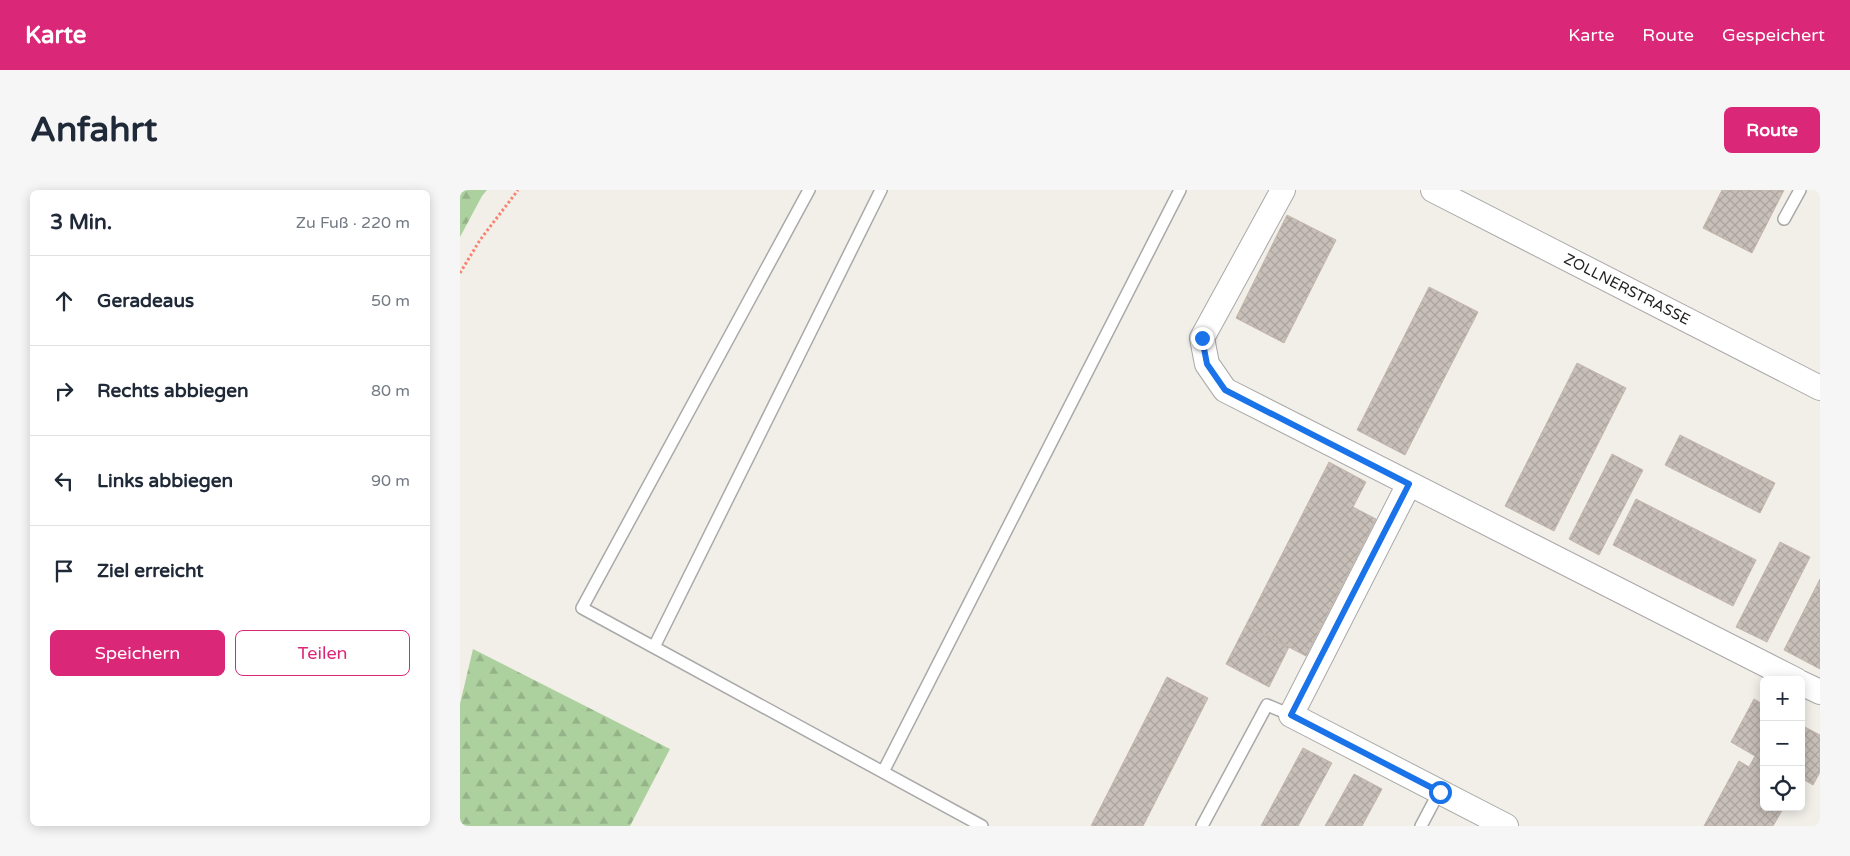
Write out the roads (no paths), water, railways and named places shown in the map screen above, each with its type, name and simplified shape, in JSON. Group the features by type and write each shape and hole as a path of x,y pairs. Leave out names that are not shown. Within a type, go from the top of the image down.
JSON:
{"street":[{"path":"1283,190 1202,338 1207,364 1225,390 1788,676"},
{"name":"ZOLLNERSTRASSE","path":"1433,190 1820,388"},
{"path":"1409,484 1291,715 1506,826"},
{"path":"1805,685 1820,692"}],"lane":[{"path":"809,190 582,608 982,826"},
{"path":"654,647 881,190"},
{"path":"883,772 1180,190"},
{"path":"1784,219 1800,190"},
{"path":"1202,826 1267,705 1291,715"},
{"path":"1421,826 1440,792"}]}
